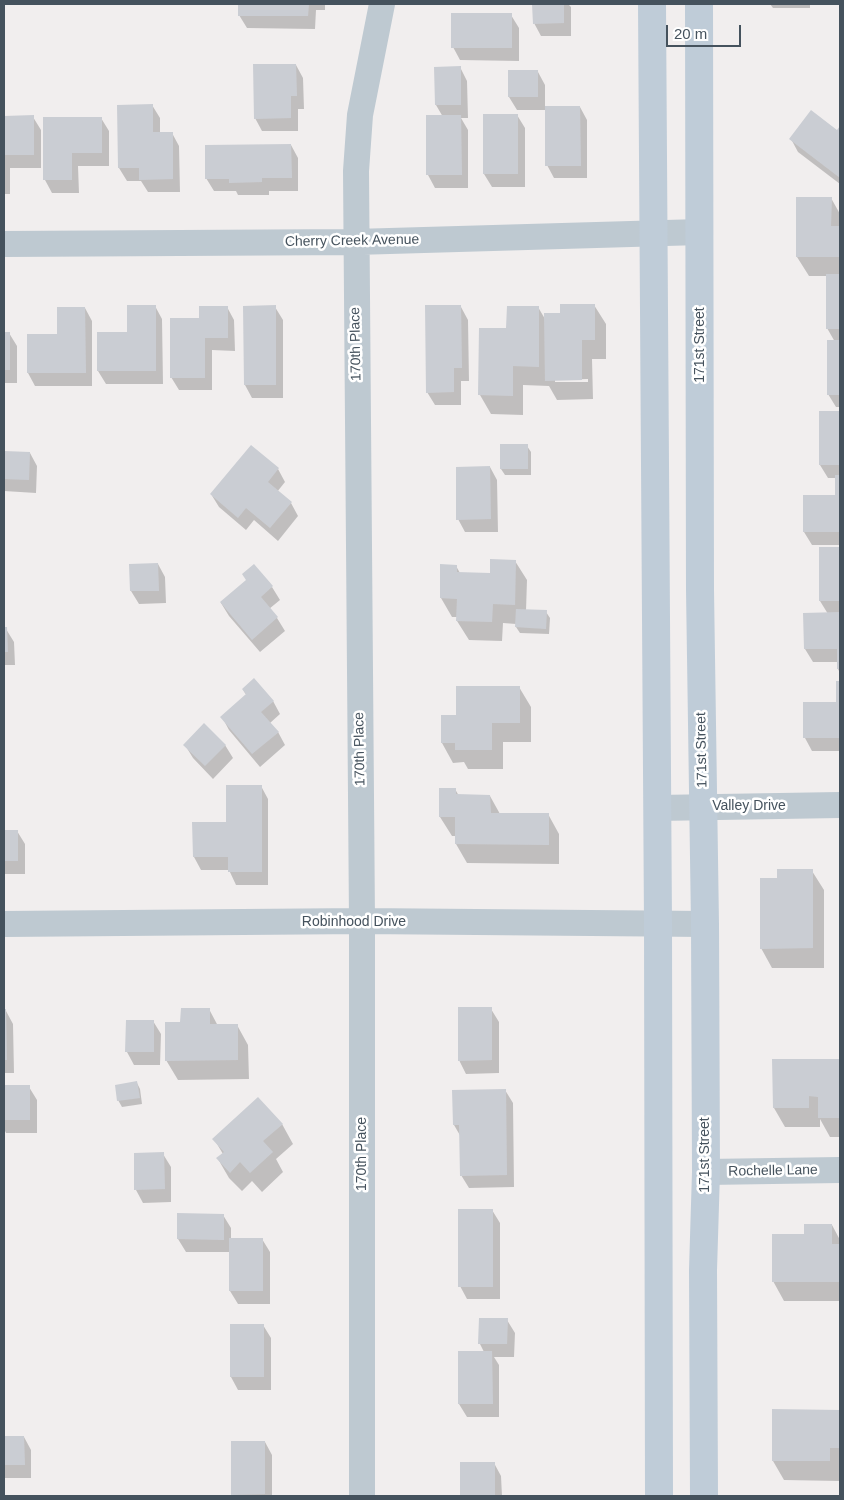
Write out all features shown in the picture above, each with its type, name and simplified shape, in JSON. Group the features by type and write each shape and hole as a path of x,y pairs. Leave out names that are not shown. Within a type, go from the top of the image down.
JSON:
{"street":[{"name":"170th Place","path":"362,1496 362,921 355,242 356,171 360,114 382,4"},
{"path":"652,4 658,924 659,1496"},
{"name":"171st Street","path":"699,4 700,590 706,1172 703,1270 704,1496"},
{"name":"Cherry Creek Avenue","path":"4,244 355,242 700,232"},
{"name":"Valley Drive","path":"657,808 840,805"},
{"name":"Robinhood Drive","path":"4,924 362,921 704,924"},
{"name":"Rochelle Lane","path":"706,1172 840,1170"}],"building":[{"path":"238,4 309,4 308,16 238,16"},
{"path":"532,4 564,4 564,23 533,24"},
{"path":"451,13 512,13 512,48 451,48"},
{"path":"253,64 296,64 297,96 291,96 291,118 254,119"},
{"path":"461,66 461,105 435,105 434,67"},
{"path":"508,70 538,70 538,97 508,97"},
{"path":"153,104 153,132 173,132 173,179 139,180 139,168 118,168 117,105"},
{"path":"545,106 580,106 581,166 545,166"},
{"path":"811,110 837,130 840,126 840,178 789,139"},
{"path":"483,114 518,114 518,174 483,174"},
{"path":"34,115 34,155 4,155 4,116"},
{"path":"426,115 461,115 462,175 426,175"},
{"path":"43,117 102,117 102,153 72,153 72,180 43,180"},
{"path":"291,144 292,178 262,178 262,182 229,183 229,179 205,179 205,145"},
{"path":"796,197 832,197 831,226 840,226 840,257 796,257"},
{"path":"826,274 840,274 840,329 826,329"},
{"path":"560,304 595,304 595,340 582,340 582,380 545,381 544,313 560,313"},
{"path":"127,305 156,305 156,371 97,371 97,332 127,332"},
{"path":"276,305 276,385 244,385 243,306"},
{"path":"425,305 461,305 462,368 454,368 454,392 426,393"},
{"path":"199,306 228,306 228,338 205,338 205,378 170,378 170,318 199,318"},
{"path":"507,306 539,306 539,367 513,366 513,396 478,395 479,328 506,328"},
{"path":"57,307 85,307 86,373 27,373 27,334 57,334"},
{"path":"4,332 10,332 10,370 4,370"},
{"path":"827,340 840,340 840,395 827,395"},
{"path":"819,411 840,411 840,465 819,465"},
{"path":"500,444 528,444 528,469 500,469"},
{"path":"251,445 279,468 268,482 292,502 270,528 246,508 238,518 210,494"},
{"path":"4,451 30,452 29,480 4,479"},
{"path":"490,466 491,519 456,520 456,467"},
{"path":"835,475 840,475 840,532 803,532 803,495 835,495"},
{"path":"819,547 840,547 840,601 819,601"},
{"path":"490,559 516,560 515,605 493,604 492,622 456,621 457,599 440,598 440,564 457,565 457,572 490,573"},
{"path":"158,563 159,591 130,591 129,564"},
{"path":"254,564 273,586 261,597 278,617 252,640 220,602 246,580 242,574"},
{"path":"516,609 547,610 546,629 515,627"},
{"path":"840,612 840,669 837,669 837,649 804,649 803,613"},
{"path":"4,627 7,627 8,652 4,652"},
{"path":"254,678 274,701 261,712 279,732 252,754 220,717 246,694 242,689"},
{"path":"836,681 840,681 840,738 803,738 803,702 836,702"},
{"path":"456,686 520,686 520,723 492,723 492,750 455,750 455,743 441,743 441,715 456,715"},
{"path":"204,723 226,745 205,766 183,745"},
{"path":"226,785 262,785 262,872 228,872 228,857 193,857 192,822 226,822"},
{"path":"439,788 456,788 456,794 490,795 491,813 549,813 549,845 455,844 455,817 439,817"},
{"path":"4,830 18,830 18,861 4,861"},
{"path":"777,869 813,869 813,948 760,949 760,878 777,878"},
{"path":"458,1007 492,1007 492,1060 458,1061"},
{"path":"181,1008 210,1008 210,1024 238,1024 238,1060 165,1061 165,1022 180,1022"},
{"path":"4,1009 6,1009 7,1060 4,1060"},
{"path":"126,1020 154,1020 154,1052 125,1052"},
{"path":"772,1059 840,1059 840,1118 818,1118 818,1097 809,1096 809,1108 773,1108"},
{"path":"137,1081 140,1098 117,1101 115,1085"},
{"path":"4,1085 30,1085 30,1120 4,1120"},
{"path":"506,1089 507,1175 460,1176 459,1125 453,1125 452,1090"},
{"path":"258,1097 283,1124 263,1141 273,1152 250,1173 240,1162 230,1173 216,1158 224,1152 212,1139"},
{"path":"164,1152 165,1189 134,1190 134,1153"},
{"path":"458,1209 493,1209 493,1287 458,1287"},
{"path":"177,1213 224,1214 224,1240 177,1239"},
{"path":"804,1224 832,1224 832,1244 840,1244 840,1282 772,1282 772,1234 804,1234"},
{"path":"229,1238 263,1238 263,1291 229,1291"},
{"path":"479,1318 508,1318 507,1344 478,1344"},
{"path":"230,1324 264,1324 264,1377 230,1377"},
{"path":"458,1351 492,1351 493,1404 458,1404"},
{"path":"772,1409 840,1410 840,1448 830,1448 830,1461 772,1461"},
{"path":"4,1436 24,1436 25,1465 4,1465"},
{"path":"231,1441 265,1441 265,1494 231,1495"},
{"path":"460,1462 495,1462 495,1496 460,1496"}]}
